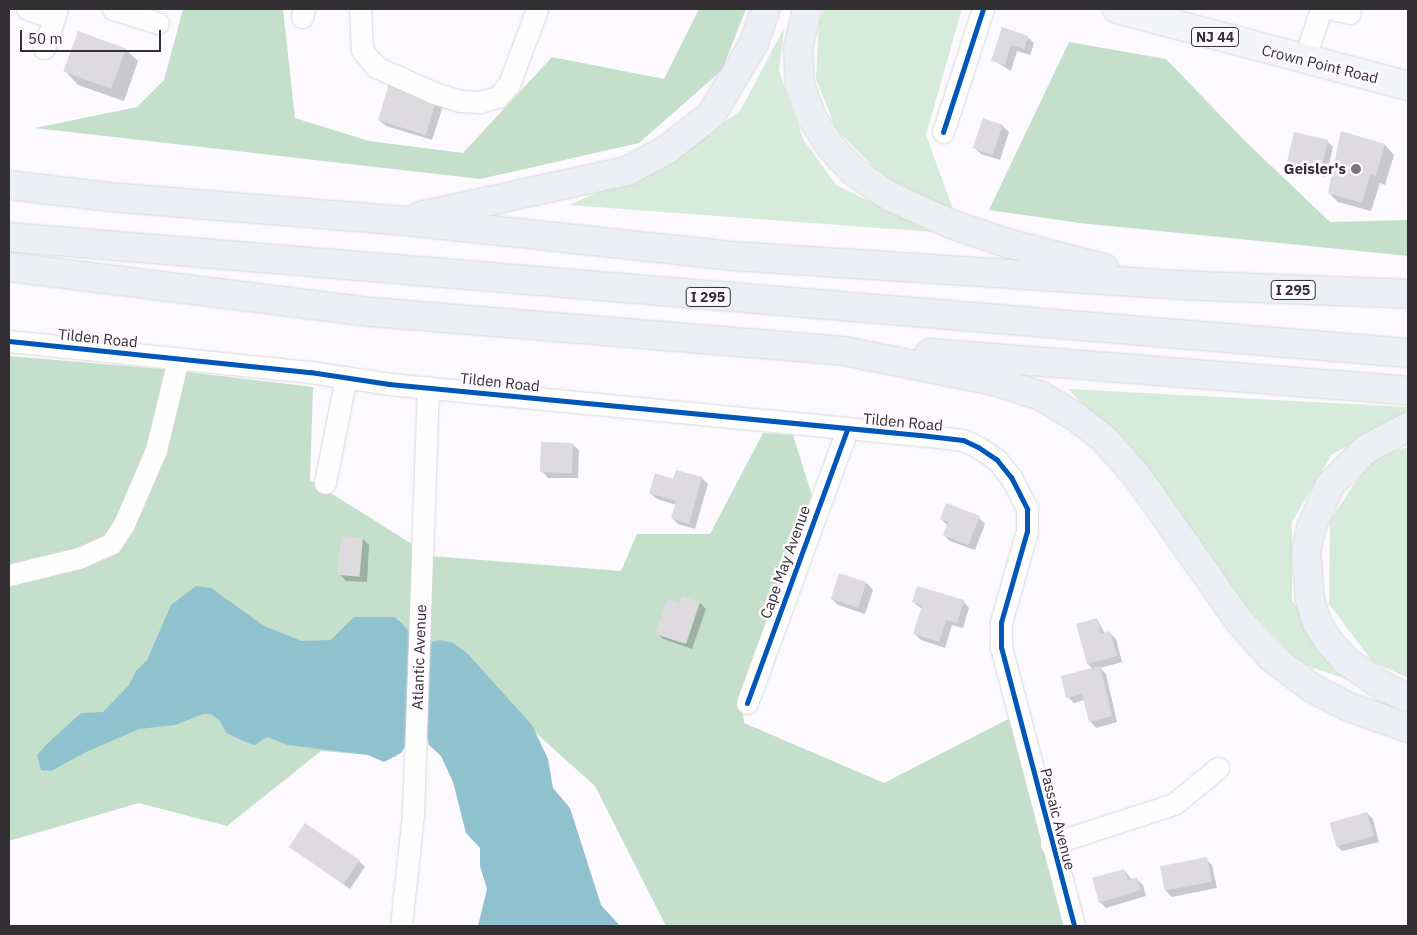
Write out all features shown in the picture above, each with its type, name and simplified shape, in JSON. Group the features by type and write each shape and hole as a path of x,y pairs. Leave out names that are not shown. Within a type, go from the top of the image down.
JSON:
{"highway":[{"path":"397,220 627,171 666,150 711,115 754,43 766,9"},
{"path":"807,9 798,48 800,85 812,118 830,146 854,172 891,197 951,224 1007,243 1178,285"},
{"name":"I 295","path":"9,185 109,197 397,220 732,256 1178,285 1408,294"},
{"name":"I 295","path":"9,238 1408,353"},
{"path":"9,267 372,312 863,353 969,355 1408,391"},
{"path":"863,353 994,381 1040,396 1076,417 1105,440 1137,476 1240,622 1271,657 1312,688 1349,707 1408,728"},
{"path":"1408,426 1366,449 1330,485 1311,528 1306,560 1310,600 1317,623 1330,643 1346,661 1386,688 1408,698"}],"main road":[{"name":"Crown Point Road","path":"1117,9 1408,86"},
{"path":"1371,76 1408,98"}],"street":[{"path":"27,9 56,14 44,48"},
{"path":"113,9 158,23"},
{"path":"360,9 362,50 376,67 393,77 460,101 480,102 498,97 516,70 537,9"},
{"path":"943,132 983,9"},
{"path":"1304,60 1321,9"},
{"name":"Tilden Road","path":"9,341 428,387 963,440 997,460 1011,477 1027,509 1027,531 1001,622 1001,647 1019,717"},
{"path":"9,574 79,558 111,544 124,524 156,450 178,359"},
{"path":"325,483 346,377"},
{"name":"Atlantic Avenue","path":"401,926 413,814 428,387"},
{"name":"Cape May Avenue","path":"746,703 847,430"},
{"name":"Passaic Avenue","path":"1019,717 1074,926"},
{"path":"1051,844 1174,804 1218,768"}],"green space":[{"path":"183,9 283,9 295,118 369,141 463,153 552,57 664,79 699,9 746,9 722,70 639,143 480,179 35,128 137,107 164,80"},
{"path":"824,9 962,9 926,135 954,212 882,176 836,129 816,79 819,21"},
{"path":"784,28 779,71 803,139 836,185 933,232 569,205 667,162 740,111"},
{"path":"1069,42 1166,59 1246,142 1330,222 1408,220 1408,256 1080,223 989,210"},
{"path":"9,356 162,369 313,387 310,480 431,556 621,571 637,534 710,534 763,433 793,435 814,502 740,692 744,723 884,783 1014,716 1067,926 666,926 595,786 434,642 442,710 418,698 396,757 321,751 227,826 139,803 9,841"},
{"path":"1068,389 1408,407 1408,416 1332,454 1292,522 1292,600 1346,679 1299,663 1226,586 1139,461"},
{"path":"1408,447 1408,678 1373,662 1329,604 1330,521 1372,457"}],"water":[{"path":"196,586 211,588 264,626 301,641 331,640 354,617 394,617 401,622 411,634 406,745 401,753 384,762 368,755 288,745 267,737 255,745 226,733 220,721 211,714 203,714 175,725 139,729 86,752 51,771 41,770 37,755 81,713 103,712 129,685 136,671 147,660 171,605"},
{"path":"440,640 453,643 467,653 532,725 548,759 553,788 570,808 601,905 620,926 478,926 487,889 480,866 480,848 466,833 453,782 441,756 429,745 427,737 430,649 432,642"}],"building":[{"path":"1002,27 1028,36 1024,49 1011,45 1005,65 991,61"},
{"path":"78,31 126,48 111,89 63,71"},
{"path":"389,84 437,99 426,135 378,120"},
{"path":"983,118 1003,125 992,155 973,148"},
{"name":"Geisler's","path":"1341,131 1385,144 1376,176 1370,174 1362,203 1328,193"},
{"path":"1294,132 1328,140 1321,172 1287,164"},
{"path":"541,442 573,443 572,473 540,472"},
{"path":"676,470 702,477 689,524 671,518 676,501 649,493 655,473 673,479"},
{"path":"946,503 980,516 968,545 943,535 948,522 940,519"},
{"path":"341,536 363,538 360,577 338,575"},
{"path":"839,573 867,582 858,608 831,599"},
{"path":"917,586 964,600 957,623 946,620 939,642 913,634 922,605 912,602"},
{"path":"682,596 700,602 686,644 655,634 667,599 680,603"},
{"path":"1097,618 1101,634 1110,631 1117,656 1087,664 1076,624"},
{"path":"1100,666 1112,716 1089,722 1082,694 1066,698 1061,676"},
{"path":"1367,812 1374,836 1336,847 1330,823"},
{"path":"305,823 360,860 343,884 289,847"},
{"path":"1207,857 1212,882 1165,891 1160,866"},
{"path":"1124,869 1128,880 1137,877 1141,890 1099,903 1092,878"}],"cycle path":[{"path":"943,132 983,9"},
{"path":"9,341 310,372 389,384 920,435 963,440 978,447 997,460 1011,477 1027,509 1027,531 1001,622 1001,647 1074,926"},
{"path":"747,703 847,430"}],"place":[{"name":"Geisler's","path":"1356,169"}]}
